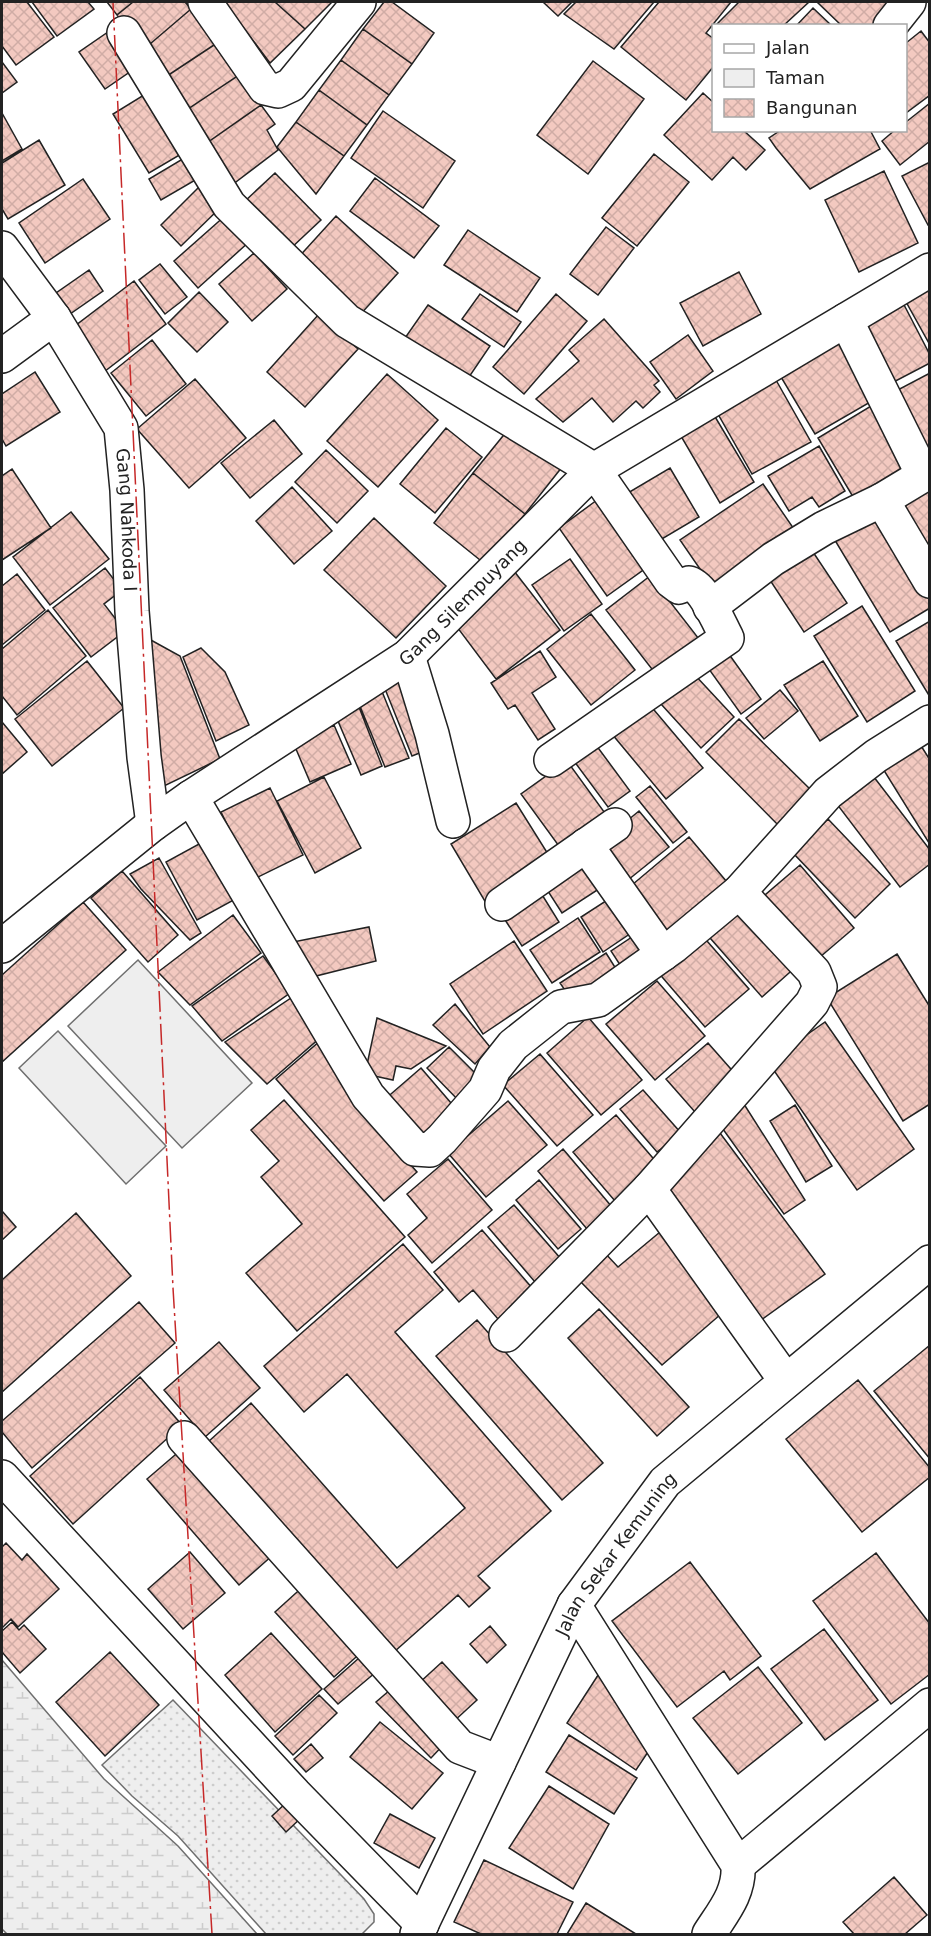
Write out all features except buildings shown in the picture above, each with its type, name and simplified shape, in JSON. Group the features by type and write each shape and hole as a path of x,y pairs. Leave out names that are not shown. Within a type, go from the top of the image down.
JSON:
{"street":[{"path":"206,2 265,88 278,91 291,85 359,2"},
{"path":"892,24 909,2"},
{"path":"124,33 228,205 348,321 594,470 671,581 679,587 689,582 695,585 710,607 727,638 551,760"},
{"name":"Gang Nahkoda I","path":"2,248 54,318 121,428 127,490 132,611 144,757 153,824"},
{"name":"Gang Silempuyang","path":"2,946 153,824 408,656 594,470 930,270"},
{"path":"2,356 54,318"},
{"path":"710,607 783,553 824,528 882,500 926,473 846,320"},
{"path":"882,500 930,581"},
{"path":"408,656 432,734 453,820"},
{"path":"191,797 368,1096 415,1149 430,1150 485,1090 494,1069 513,1045 561,1007 598,1000 663,954 739,892 828,792 876,756 930,722"},
{"path":"502,904 615,825"},
{"path":"586,845 663,954"},
{"path":"506,1335 650,1189 812,1003 820,987 814,972 739,892"},
{"path":"650,1189 786,1381"},
{"name":"Jalan Sekar Kemuning","path":"419,1929 574,1605 665,1482 786,1381 926,1272"},
{"path":"184,1438 460,1747 499,1762"},
{"path":"2,1477 419,1929"},
{"path":"574,1605 738,1865 739,1878 736,1892 709,1935"},
{"path":"738,1865 930,1705"}],"green space":[{"path":"138,960 252,1083 182,1148 68,1026"},
{"path":"58,1031 166,1146 126,1184 19,1068"},
{"path":"2,1660 104,1779 178,1846 257,1934 7,1934 2,1929"},
{"path":"173,1700 364,1899 374,1914 374,1922 362,1934 266,1934 178,1836 132,1796 102,1765"}],"power":[{"path":"113,2 173,1288 212,1934"}]}
